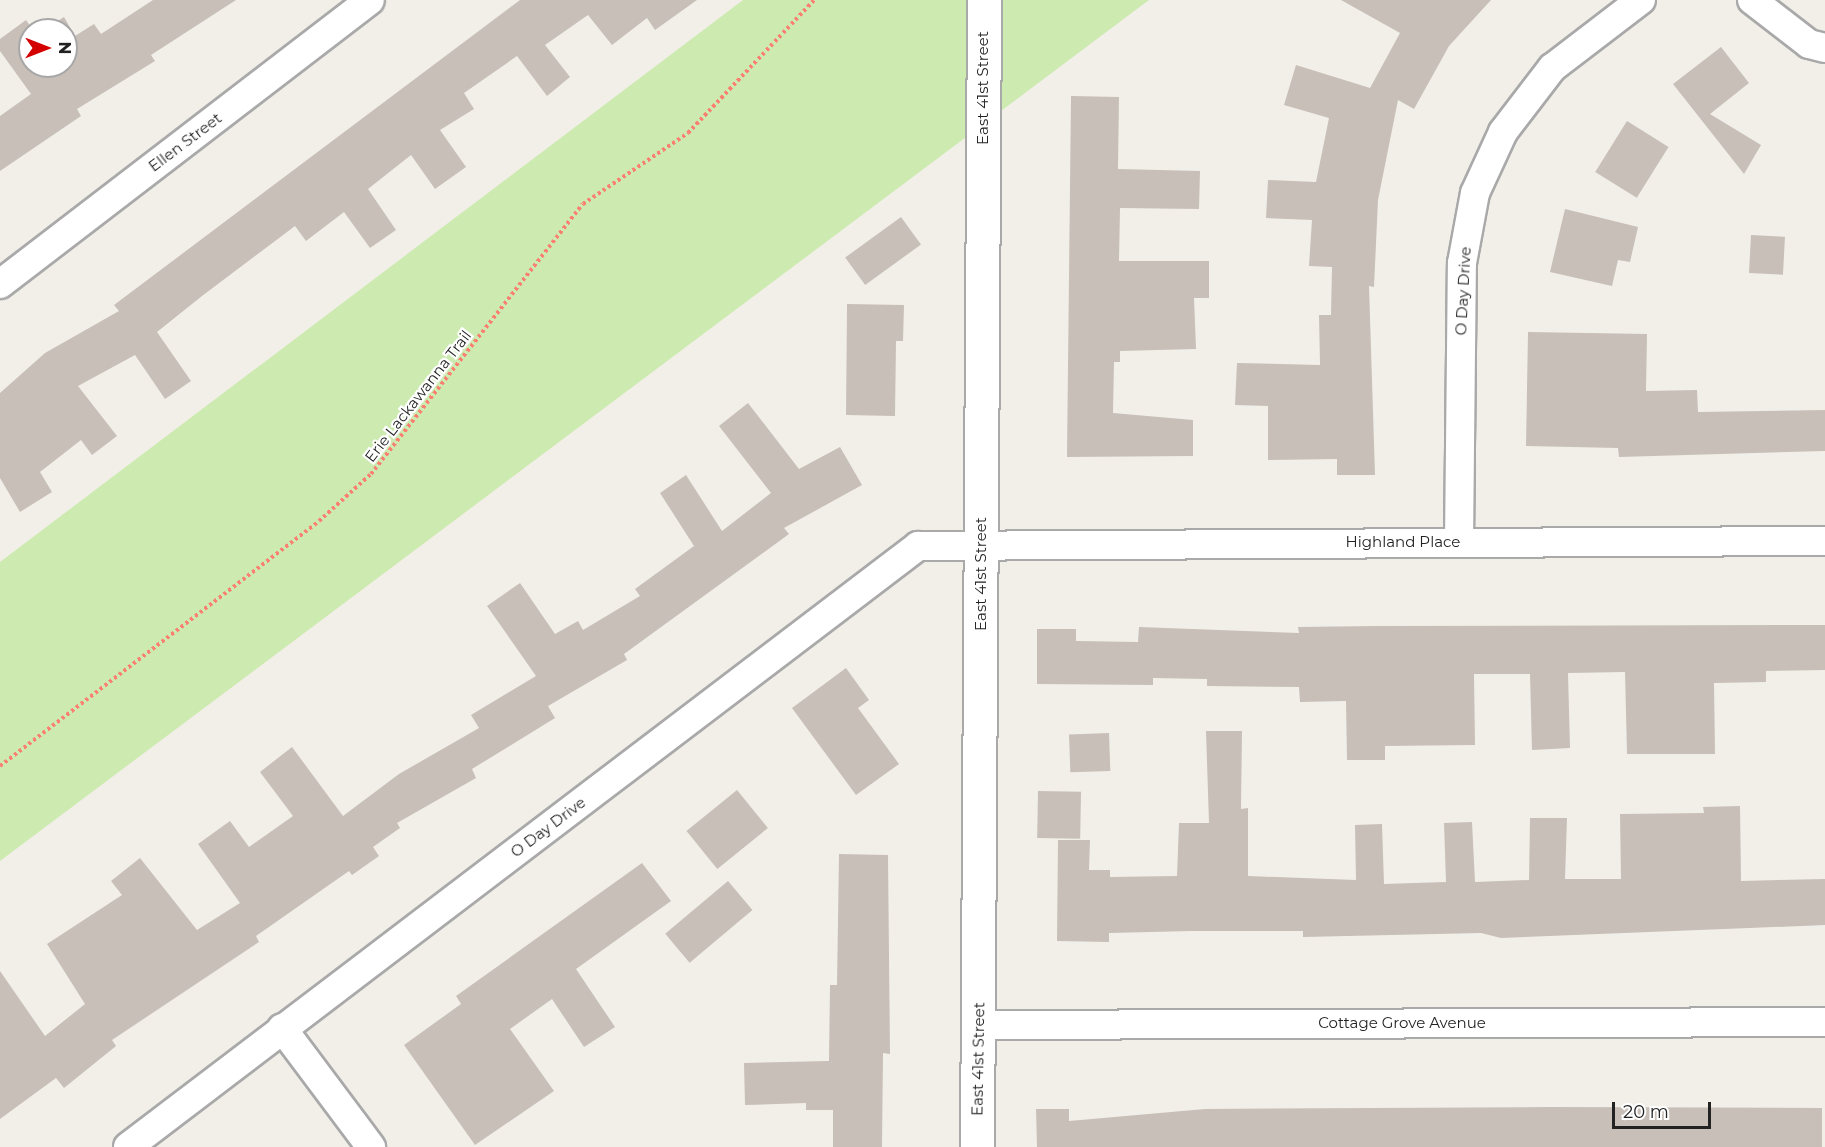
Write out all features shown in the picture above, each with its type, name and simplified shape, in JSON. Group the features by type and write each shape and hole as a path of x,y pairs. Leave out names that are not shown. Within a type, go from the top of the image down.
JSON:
{"street":[{"name":"Ellen Street","path":"0,284 370,0"},
{"name":"East 41st Street","path":"976,1147 984,0"},
{"name":"O Day Drive","path":"1459,542 1461,263 1475,193 1503,132 1552,68 1641,0"},
{"path":"1752,0 1809,44 1825,48"},
{"name":"Highland Place","path":"981,542 1825,541"},
{"name":"O Day Drive","path":"128,1147 918,546 981,542"},
{"name":"Cottage Grove Avenue","path":"978,1025 1825,1022"},
{"path":"282,1028 371,1147"}],"path":[{"name":"Erie Lackawanna Trail","path":"0,766 319,521 371,474 583,204 688,133 814,0"}],"green space":[{"path":"743,0 1149,0 0,861 0,562"}],"building":[{"path":"153,0 236,0 151,55 155,61 77,109 81,116 0,171 0,116 31,94 19,78 78,78 78,34 94,24 101,34"},
{"path":"520,0 697,0 655,30 647,18 612,45 588,15 545,45 570,77 547,96 517,56 464,93 474,109 440,130 466,167 435,189 411,155 368,189 396,230 370,248 344,212 306,241 295,226 202,296 157,332 191,381 165,399 135,355 78,386 117,436 92,455 81,440 40,472 52,492 20,512 0,478 0,393 45,353 119,311 114,305"},
{"path":"1341,0 1491,0 1449,46 1414,109 1398,100 1378,200 1374,287 1369,286 1375,475 1337,475 1337,459 1268,460 1268,406 1235,405 1237,363 1320,365 1319,315 1331,315 1332,267 1309,266 1312,220 1266,218 1268,180 1316,182 1329,118 1284,105 1296,65 1370,88 1400,33"},
{"path":"18,26 18,76 0,51 0,39"},
{"path":"1721,47 1749,83 1710,114 1761,145 1744,174 1673,84"},
{"path":"1071,96 1119,97 1118,169 1200,171 1199,209 1120,208 1119,261 1209,261 1209,298 1194,298 1196,349 1120,351 1120,362 1114,362 1113,413 1193,420 1193,456 1067,457"},
{"path":"1627,121 1669,147 1637,198 1595,172"},
{"path":"1565,209 1638,227 1630,262 1618,260 1612,286 1550,272"},
{"path":"901,217 921,245 865,285 845,258"},
{"path":"1751,235 1785,237 1783,275 1749,273"},
{"path":"847,304 904,305 903,341 896,341 895,416 846,415"},
{"path":"1528,332 1647,334 1646,391 1697,390 1698,412 1825,410 1825,451 1619,457 1618,448 1526,446"},
{"path":"748,403 799,469 840,447 862,485 784,528 789,534 624,654 627,660 548,706 555,718 472,769 476,778 397,823 400,828 373,847 379,856 352,875 349,871 256,936 259,942 112,1040 116,1046 64,1088 56,1078 0,1119 0,971 45,1036 85,1004 47,944 122,895 111,881 140,858 197,930 240,903 198,844 230,821 249,847 293,816 260,772 292,747 343,816 399,774 479,728 471,715 536,676 487,606 520,583 555,634 578,621 583,630 640,596 635,589 694,546 660,493 686,475 722,531 771,493 719,426"},
{"path":"1825,625 1825,670 1766,671 1766,682 1714,683 1715,754 1627,754 1625,672 1568,673 1570,748 1532,750 1530,674 1474,674 1475,745 1385,746 1385,760 1347,760 1346,701 1300,702 1299,687 1207,686 1207,679 1153,678 1153,685 1037,684 1037,629 1076,629 1076,641 1138,642 1139,627 1299,633 1298,627"},
{"path":"846,668 869,700 858,708 899,764 856,795 792,708"},
{"path":"1206,731 1242,731 1241,809 1248,808 1248,876 1356,880 1355,825 1382,824 1384,884 1446,882 1444,823 1472,822 1475,882 1529,880 1530,818 1567,818 1565,879 1621,879 1620,814 1704,813 1703,807 1740,806 1741,881 1825,879 1825,925 1501,938 1481,933 1303,937 1303,931 1192,931 1109,933 1109,942 1057,941 1058,840 1090,840 1089,870 1110,870 1110,877 1177,876 1179,823 1209,823"},
{"path":"1109,733 1110,771 1070,772 1069,734"},
{"path":"737,790 768,828 717,869 686,831"},
{"path":"1038,791 1081,792 1080,839 1037,838"},
{"path":"839,854 888,855 890,1054 883,1053 882,1147 833,1147 833,1110 806,1110 806,1103 745,1105 744,1063 829,1061 830,985 837,985"},
{"path":"642,863 671,901 576,969 615,1027 584,1047 552,999 510,1029 554,1091 475,1145 404,1045 461,1004 456,996"},
{"path":"728,881 752,910 690,963 665,934"},
{"path":"1822,1108 1822,1147 1037,1147 1036,1109 1069,1109 1069,1121 1205,1109"}]}
